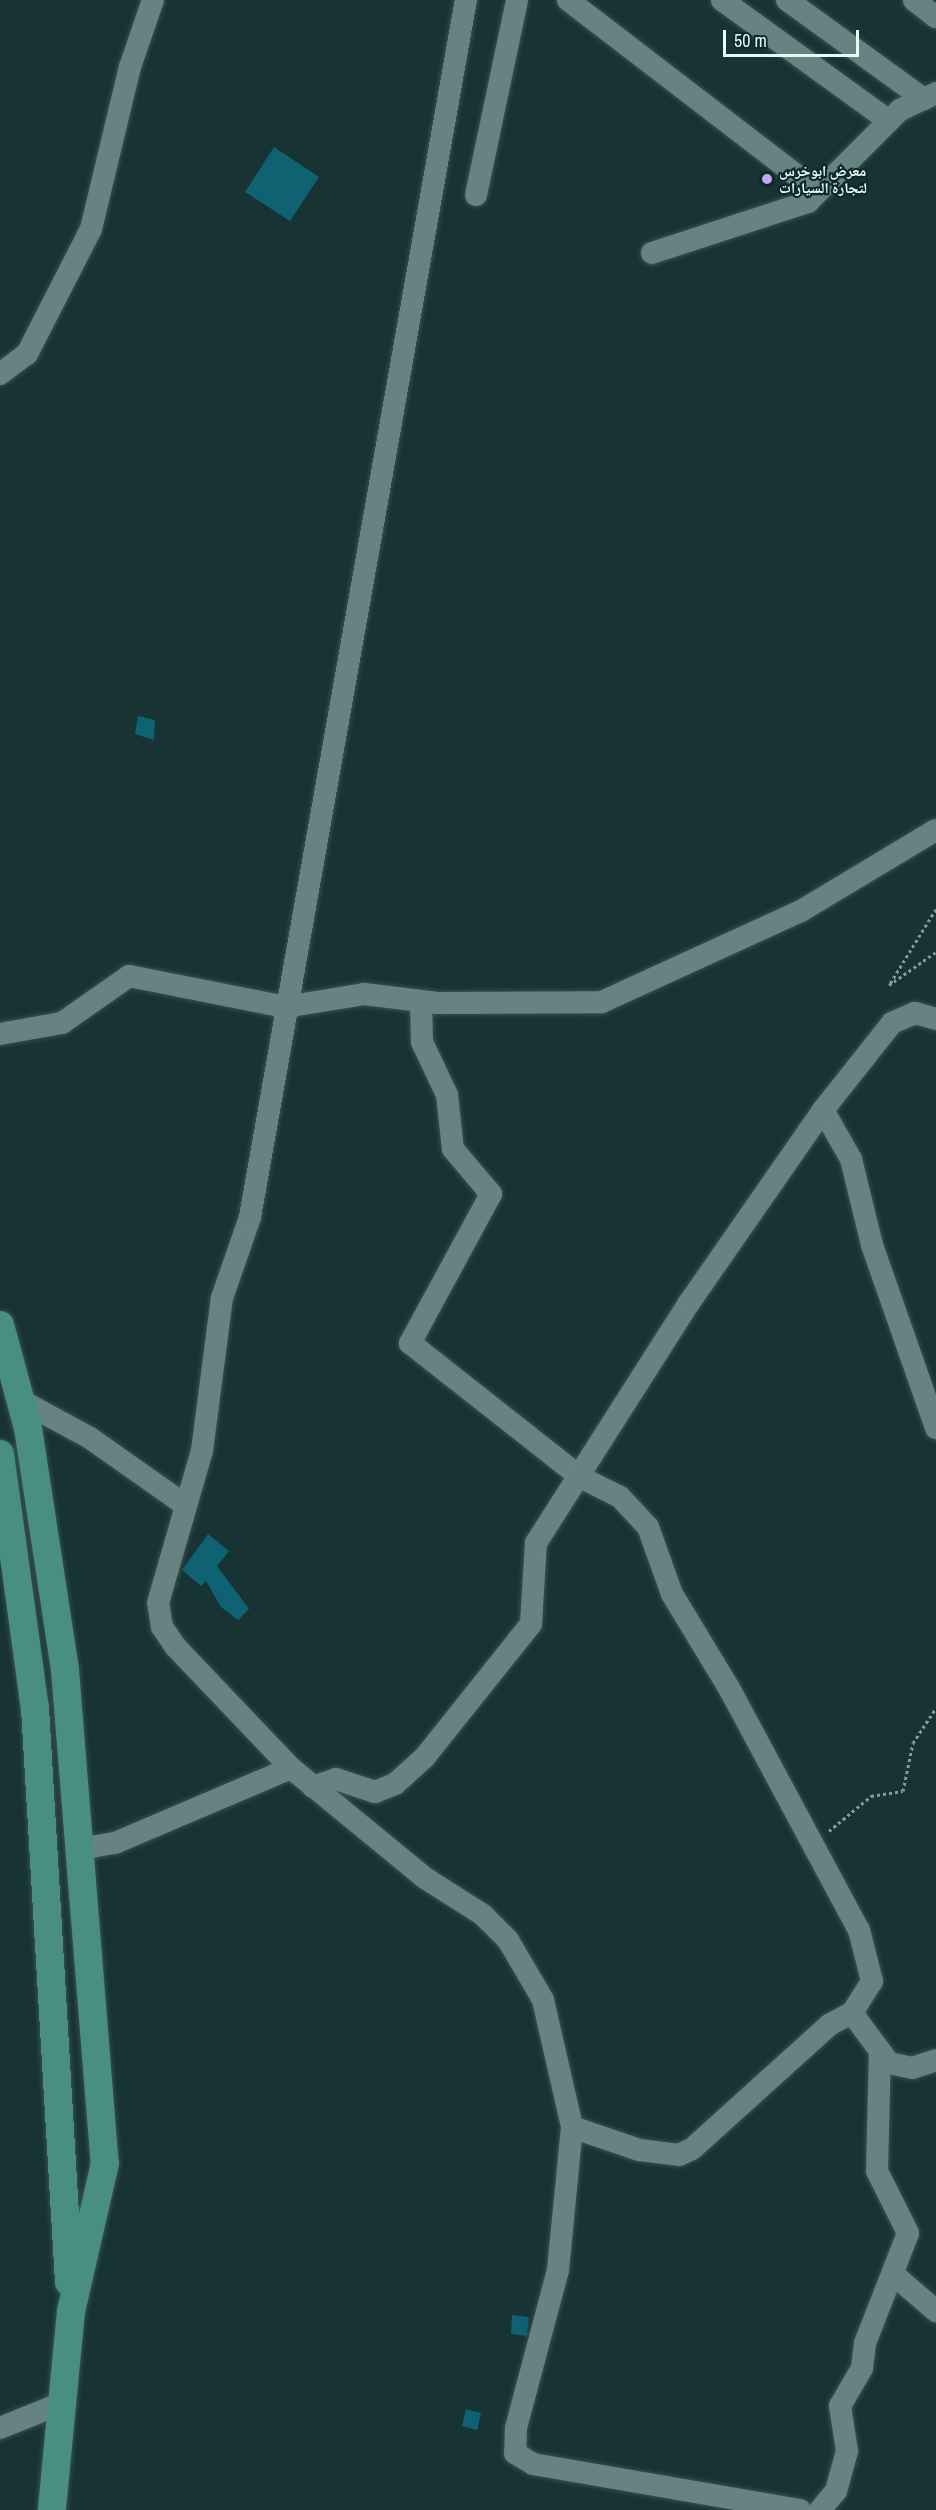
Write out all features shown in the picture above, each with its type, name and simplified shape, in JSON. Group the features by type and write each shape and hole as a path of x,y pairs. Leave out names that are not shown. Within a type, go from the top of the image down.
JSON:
{"main road":[{"path":"0,1325 21,1400 65,1670 105,2163 71,2311 52,2510"},
{"path":"0,1454 35,1708 71,2311"}],"street":[{"path":"0,374 27,354 91,229 130,67 153,0"},
{"path":"466,0 285,1007 250,1217 222,1298 202,1450 184,1504 158,1603 162,1627 212,1689 291,1768 425,1878 483,1915 508,1940 543,2000 572,2127 558,2270 516,2428 515,2453 533,2464 800,2510"},
{"path":"476,195 517,0"},
{"path":"568,0 818,192"},
{"path":"722,0 889,122"},
{"path":"652,253 808,202 889,122 930,96 787,0"},
{"path":"914,0 936,17"},
{"path":"0,1034 62,1023 129,976 285,1007 364,994 421,1001 602,1002 801,911 936,830"},
{"path":"421,1001 422,1042 447,1095 453,1149 491,1194 410,1343 580,1477 620,1497 648,1527 672,1594 849,1907 872,1967 867,1995 852,2013 829,2025 692,2150 679,2155 639,2150 572,2127"},
{"path":"313,1786 336,1779 383,1791 424,1758 531,1624 536,1543 689,1303 823,1110 892,1023 915,1013 936,1019"},
{"path":"823,1110 851,1159 872,1245 936,1428"},
{"path":"21,1400 90,1438 184,1504"},
{"path":"80,1849 115,1843 291,1768"},
{"path":"852,2013 880,2052 902,2069 936,2060"},
{"path":"820,2510 836,2491 847,2451 840,2406 862,2368 865,2343 908,2233 877,2171 880,2052"},
{"path":"893,2274 936,2311"},
{"path":"0,2428 62,2403"}],"path":[{"path":"936,909 889,985 936,952"},
{"path":"813,1844 871,1797 903,1791 913,1743 936,1707"}],"building":[{"path":"274,147 319,177 290,221 245,192"},
{"path":"138,716 155,720 154,740 135,734"},
{"path":"208,1534 229,1551 217,1566 249,1609 238,1620 221,1607 206,1581 201,1586 182,1570"},
{"path":"512,2315 529,2317 527,2336 511,2334"},
{"path":"466,2409 481,2413 477,2430 462,2426"}],"place":[{"name":"معرض ابوخرس لتجارة السيارات","path":"767,179"}]}
